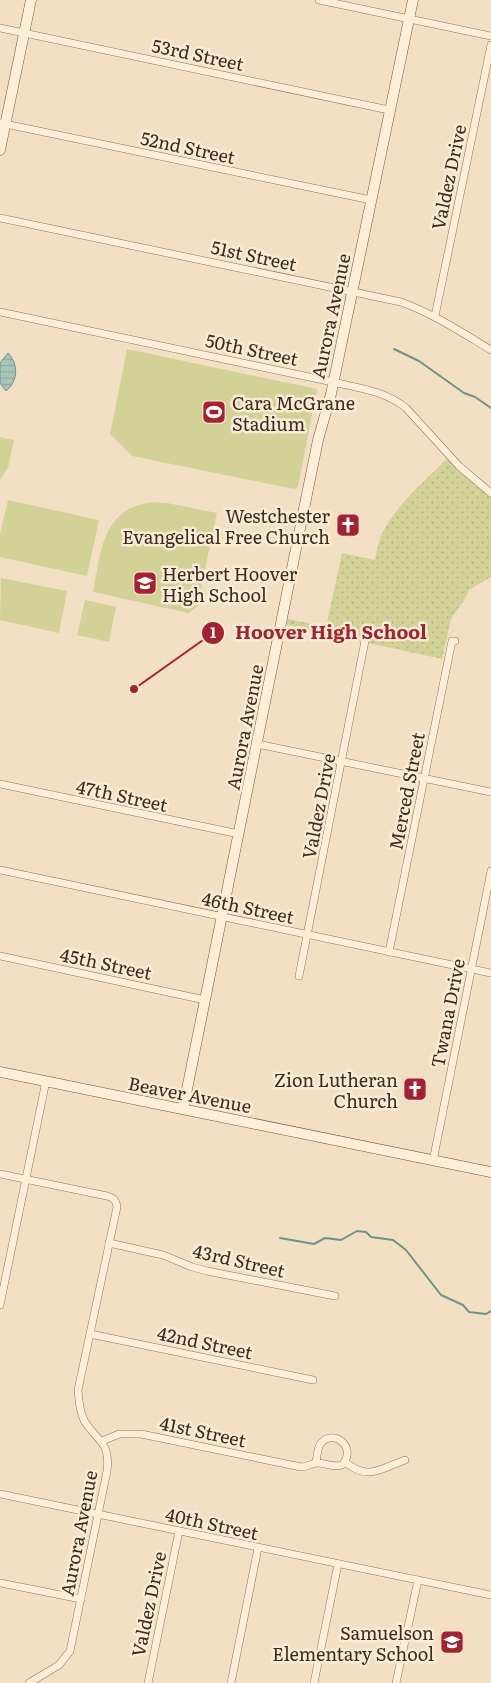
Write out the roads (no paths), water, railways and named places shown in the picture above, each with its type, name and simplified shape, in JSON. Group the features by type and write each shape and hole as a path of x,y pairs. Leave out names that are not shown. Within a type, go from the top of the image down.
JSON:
{"street":[{"path":"0,150 3,123 31,0"},
{"path":"319,0 491,36"},
{"name":"Aurora Avenue","path":"183,1109 315,457 333,382 412,0"},
{"name":"53rd Street","path":"0,28 390,110"},
{"name":"Valdez Drive","path":"435,316 491,45"},
{"name":"52nd Street","path":"3,123 371,200"},
{"name":"51st Street","path":"0,218 401,302 435,316 491,350"},
{"name":"50th Street","path":"0,312 333,382 386,395 397,400 406,408 459,466 491,493"},
{"name":"Valdez Drive","path":"299,976 365,641"},
{"name":"Merced Street","path":"389,952 452,641 455,641"},
{"path":"257,744 491,792"},
{"name":"47th Street","path":"0,784 239,834"},
{"name":"46th Street","path":"0,870 491,973"},
{"name":"Twana Drive","path":"433,1161 491,871"},
{"name":"45th Street","path":"0,956 205,1000"},
{"name":"Beaver Avenue","path":"0,1072 491,1172"},
{"path":"0,1305 2,1283 46,1081"},
{"path":"0,1174 26,1179"},
{"name":"Aurora Avenue","path":"26,1179 107,1196 115,1200 117,1207 78,1390 79,1405 84,1420 102,1442 108,1455 108,1463 72,1643 65,1658 52,1670 29,1683"},
{"name":"43rd Street","path":"109,1242 163,1255 192,1268 335,1296"},
{"name":"42nd Street","path":"90,1334 313,1380"},
{"name":"41st Street","path":"102,1442 119,1434 141,1434 298,1466 307,1467 316,1463"},
{"path":"334,1438 343,1442 346,1446 348,1456 342,1465 334,1467 316,1463 319,1448 325,1440 334,1438"},
{"path":"345,1462 358,1472 370,1473 405,1460"},
{"name":"40th Street","path":"0,1494 491,1595"},
{"name":"Valdez Drive","path":"148,1683 178,1531"},
{"path":"231,1683 258,1548"},
{"path":"314,1683 338,1564"},
{"path":"396,1683 418,1580"},
{"path":"0,1583 81,1600"}],"waterway":[{"path":"394,349 419,361 464,393 475,397 491,408"},
{"path":"280,1238 314,1244 325,1238 341,1240 357,1231 366,1232 371,1237 393,1240 406,1250 441,1295 463,1305 469,1312 486,1314 491,1311"}],"place":[{"name":"Cara McGrane Stadium","path":"214,412"},
{"name":"Westchester Evangelical Free Church","path":"348,525"},
{"name":"Herbert Hoover High School","path":"145,583"},
{"name":"Hoover High School","path":"134,689"},
{"name":"Zion Lutheran Church","path":"415,1089"},
{"name":"Samuelson Elementary School","path":"452,1642"}]}
